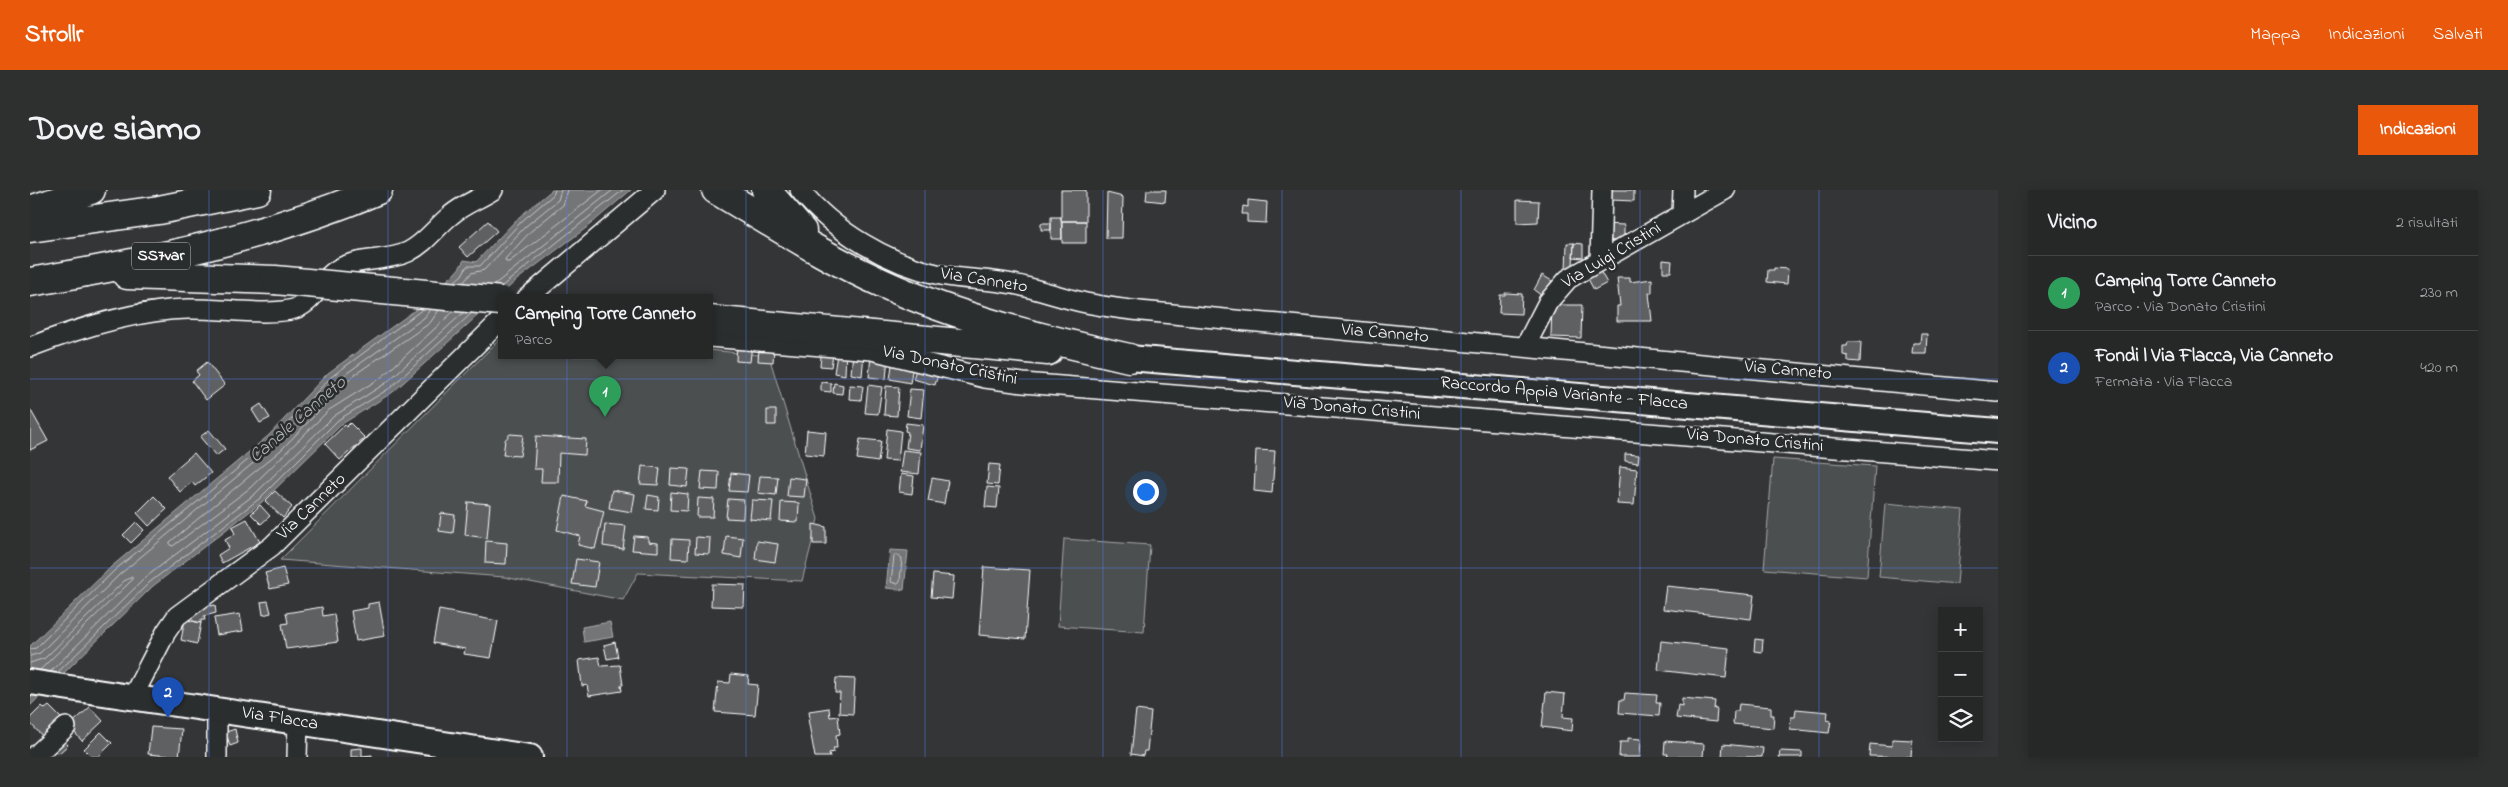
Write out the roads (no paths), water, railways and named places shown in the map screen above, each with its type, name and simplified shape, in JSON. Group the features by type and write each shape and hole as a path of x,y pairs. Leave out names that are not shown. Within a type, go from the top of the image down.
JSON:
{"highway":[{"path":"30,210 91,190"},
{"path":"30,228 176,207 257,190"},
{"name":"SS7var","path":"30,282 65,276 267,230 319,214 378,190"},
{"path":"716,190 822,252 980,333"},
{"path":"766,190 822,252"},
{"path":"65,276 175,275 275,280 498,316"},
{"path":"713,320 980,333 1129,358"}],"main road":[{"name":"Raccordo Appia Variante - Flacca","path":"1129,358 1998,431"},
{"name":"Via Flacca","path":"30,682 530,757"}],"street":[{"path":"30,347 113,321 159,310 279,311 296,309 310,300 326,279 339,268 405,253 425,241 459,209 493,190"},
{"path":"532,294 654,190"},
{"name":"Via Canneto","path":"800,190 827,218 859,240 906,264 942,276 1013,284 1086,303 1128,310 1998,392"},
{"path":"1600,261 1602,190"},
{"path":"1682,214 1683,190"},
{"name":"Via Luigi Cristini","path":"1525,347 1544,307 1555,292 1573,276 1725,190"},
{"name":"Via Canneto","path":"132,698 166,632 182,612 272,546 498,319"},
{"name":"Via Donato Cristini","path":"713,336 872,350 979,376 1013,382 1998,461"},
{"path":"217,709 217,757"},
{"path":"297,757 298,722"},
{"path":"34,757 66,727"}],"water":[{"name":"Canale Canneto","path":"552,190 631,190 586,228 518,279 501,294 498,294 498,297 393,392 342,424 262,502 153,586 30,706 30,646 111,567 268,436 328,373 418,308 428,295 460,268 464,260 476,262 518,218"},
{"path":"890,550 908,551 904,590 886,588"},
{"path":"610,622 613,637 584,642 582,627"}],"place":[{"name":"Camping Torre Canneto","path":"605,417"},
{"name":"Fondi | Via Flacca, Via Canneto","path":"168,718"}]}
